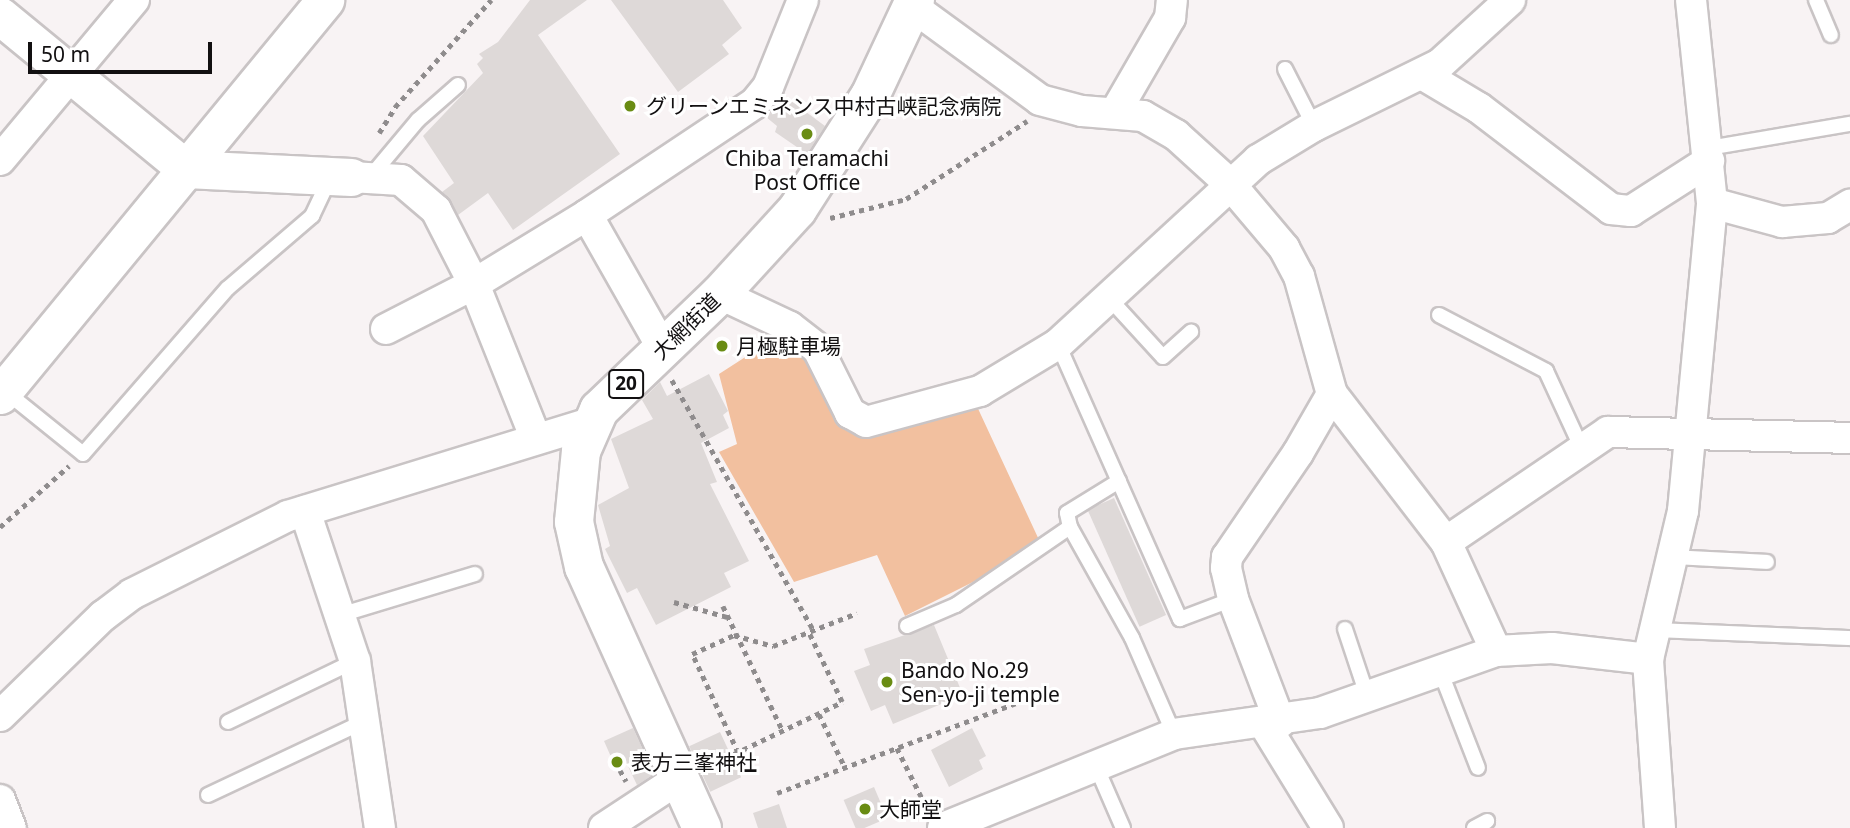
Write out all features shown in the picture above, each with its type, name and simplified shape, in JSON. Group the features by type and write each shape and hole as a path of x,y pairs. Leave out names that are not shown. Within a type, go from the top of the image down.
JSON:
{"main road":[{"name":"大網街道","path":"702,828 690,774 593,593 578,544 577,472 590,423 720,293 797,210 870,96 910,2"}],"street":[{"path":"0,160 134,0"},
{"path":"2,392 325,0"},
{"path":"386,329 474,284 587,215 755,103 768,86 803,0"},
{"path":"1116,111 1170,18 1172,0"},
{"path":"1660,828 1648,659 1683,511 1688,431 1712,203 1691,0"},
{"path":"720,293 790,327 818,349 850,413 866,422 980,391 1058,344 1230,184 1314,126 1422,74 1455,52 1507,1"},
{"path":"910,2 1040,100 1082,111 1116,111 1143,116 1176,135 1230,184 1284,248 1299,276 1332,394 1446,541 1496,651"},
{"path":"0,16 186,169 401,180 424,195 436,210 474,284 536,439"},
{"path":"1422,74 1479,108 1611,209 1631,212 1709,155"},
{"path":"1712,203 1782,222 1828,218 1850,205"},
{"path":"587,215 660,352"},
{"path":"1328,828 1272,723 1233,598 1227,557 1332,394"},
{"path":"0,716 103,616 132,594 305,511 590,423"},
{"path":"1446,541 1608,432 1688,431 1850,438"},
{"path":"305,511 355,661 380,828"},
{"path":"937,822 1096,766 1174,734 1272,723 1367,695 1439,668 1496,651 1552,648 1648,659"},
{"path":"604,828 690,774"},
{"path":"0,800 11,828"}],"lane":[{"path":"1816,0 1831,35"},
{"path":"1285,69 1314,126"},
{"path":"2,392 83,454 228,288 312,216 351,176 458,85"},
{"path":"1709,155 1850,124"},
{"path":"1108,297 1163,357 1191,332"},
{"path":"1439,315 1546,371 1582,449"},
{"path":"1058,344 1180,619 1233,598"},
{"path":"1119,481 1067,513 1070,527 1132,638 1174,734"},
{"path":"907,626 956,606 1070,527"},
{"path":"1672,558 1768,562"},
{"path":"340,615 475,574"},
{"path":"1345,628 1367,695"},
{"path":"1657,630 1850,638"},
{"path":"228,722 355,661"},
{"path":"1439,668 1478,768"},
{"path":"208,795 366,721"},
{"path":"1096,766 1123,828"}],"path":[{"path":"376,139 395,107 491,0"},
{"path":"797,210 816,221 906,200 993,147 1030,119 1040,100"},
{"path":"660,352 812,632 842,702 690,774"},
{"path":"0,527 83,454"},
{"path":"674,602 728,617"},
{"path":"723,606 783,731"},
{"path":"738,753 692,654 736,635 773,646 857,613"},
{"path":"777,793 1040,694"},
{"path":"819,713 845,767"},
{"path":"897,748 937,822"}],"shaded area":[{"path":"784,332 810,352 847,420 974,400 1040,542 995,571 905,616 877,555 794,582 719,452 737,444 719,374"}],"building":[{"path":"530,0 587,0 538,35 620,154 513,230 488,193 458,215 442,192 454,183 423,136 483,73 477,64 483,58 479,54 498,42"},
{"path":"611,0 723,0 742,28 722,45 729,54 678,92"},
{"path":"783,95 825,126 807,154 775,132 777,126 766,117"},
{"path":"709,374 728,411 723,415 729,428 701,443 717,482 710,484 749,561 724,573 731,587 656,625 637,588 627,593 605,549 610,546 598,505 629,488 611,439 653,419 642,400 660,382 667,396"},
{"path":"1114,498 1166,615 1140,627 1088,510"},
{"path":"934,625 963,695 893,724 885,705 871,711 854,671 870,665 864,649"},
{"path":"633,728 654,774 637,785 625,760 615,766 604,741"},
{"path":"972,728 986,756 979,760 983,769 949,787 931,750"},
{"path":"720,732 741,777 710,792 689,746"},
{"name":"大師堂","path":"874,787 887,818 864,828 856,828 844,800"},
{"path":"779,804 787,828 758,828 753,813"}],"place":[{"name":"グリーンエミネンス中村古峡記念病院","path":"630,106"},
{"name":"Chiba Teramachi Post Office","path":"807,134"},
{"name":"月極駐車場","path":"722,346"},
{"name":"Bando No.29 Sen-yo-ji temple","path":"887,682"},
{"name":"表方三峯神社","path":"617,762"},
{"name":"大師堂","path":"865,809"}]}
